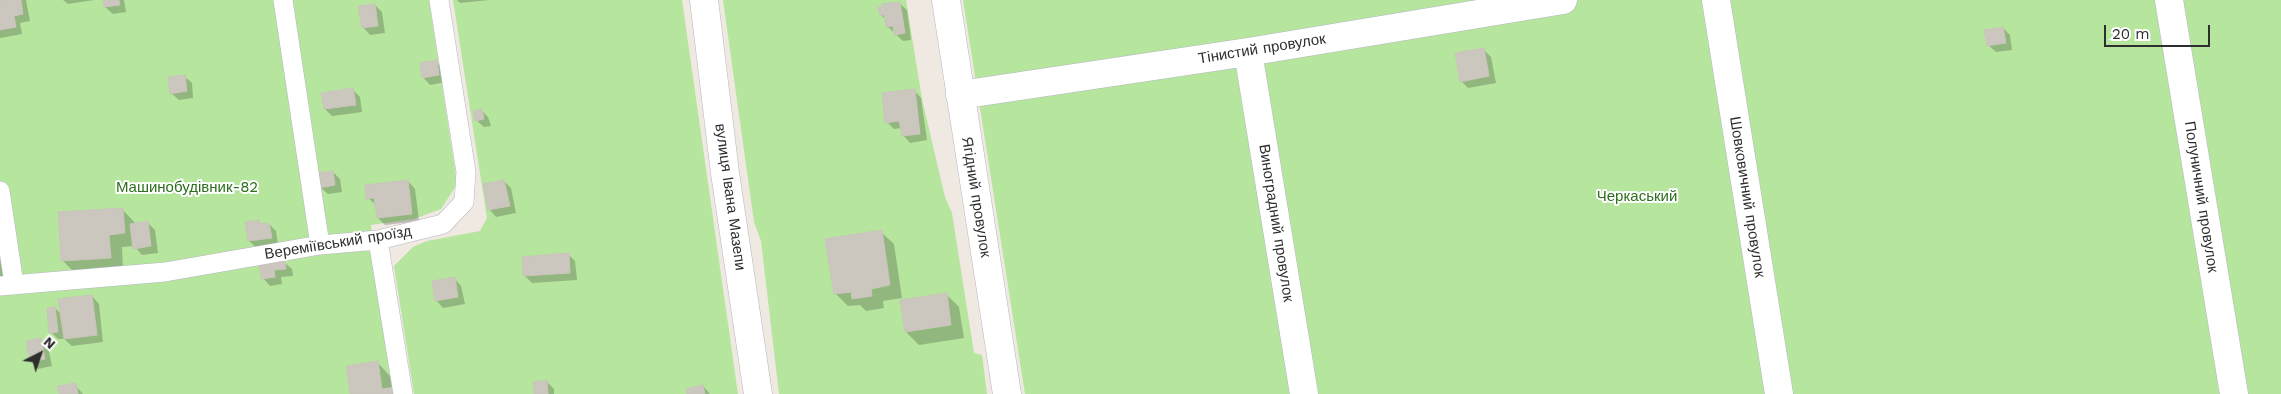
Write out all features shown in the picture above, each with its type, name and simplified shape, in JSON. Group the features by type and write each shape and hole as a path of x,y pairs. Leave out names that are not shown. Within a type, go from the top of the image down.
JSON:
{"street":[{"name":"вулиця Івана Мазепи","path":"704,0 725,173 758,394"},
{"name":"Ягідний провулок","path":"946,0 1007,394"},
{"name":"Тінистий провулок","path":"960,95 1248,52 1563,0"},
{"name":"Шовковичний провулок","path":"1716,0 1779,394"},
{"name":"Полуничний провулок","path":"2169,0 2234,394"},
{"name":"Виноградний провулок","path":"1248,52 1304,394"}],"lane":[{"path":"283,0 320,245"},
{"name":"Вереміївський проїзд","path":"7,285 164,272 320,245 378,240 443,224 464,202 466,172 440,0"},
{"path":"0,191 7,285"},
{"path":"378,240 403,394"}],"green space":[{"name":"Машинобудівник-82","path":"0,0 429,0 456,186 441,209 414,219 371,225 375,266 394,394 0,394"},
{"path":"453,0 682,0 738,394 414,394 394,266 413,247 427,241 480,231 487,218"},
{"path":"723,0 906,0 922,99 945,197 952,213 974,353 982,355 987,394 779,394 761,241 754,222"},
{"name":"Черкаський","path":"963,0 2281,0 2281,394 1025,394"}],"building":[{"path":"0,0 21,0 23,14 14,16 16,27 0,30"},
{"path":"103,0 119,0 120,5 104,7"},
{"path":"900,2 905,33 894,35 893,26 886,27 884,15 880,15 878,7 882,7 882,4"},
{"path":"375,4 378,26 362,28 358,6"},
{"path":"2003,27 2006,43 1987,46 1984,30"},
{"path":"1484,48 1489,76 1460,82 1455,53"},
{"path":"437,60 439,75 422,78 420,63"},
{"path":"185,75 187,91 170,94 168,77"},
{"path":"353,88 356,105 324,109 321,93"},
{"path":"915,89 920,134 902,136 899,121 885,123 882,93"},
{"path":"482,109 484,119 475,121 473,111"},
{"path":"333,171 335,185 319,188 317,173"},
{"path":"408,180 412,214 377,218 374,198 366,199 365,185"},
{"path":"504,180 510,206 488,210 483,184"},
{"path":"123,208 125,233 109,235 111,258 61,261 58,212"},
{"path":"259,220 259,224 269,223 272,238 248,241 245,222"},
{"path":"148,221 151,246 133,249 130,224"},
{"path":"882,230 890,285 871,289 872,296 852,299 851,292 834,294 825,239"},
{"path":"569,253 570,273 523,276 522,257"},
{"path":"285,261 286,269 274,270 275,277 261,279 259,264"},
{"path":"455,277 458,297 435,301 432,281"},
{"path":"947,293 951,325 905,332 900,300"},
{"path":"92,295 97,335 64,339 58,299"},
{"path":"55,307 58,332 49,333 47,308"},
{"path":"41,338 45,359 30,362 26,341"},
{"path":"378,361 382,389 395,387 397,394 350,394 346,366"},
{"path":"547,380 548,394 534,394 533,382"},
{"path":"76,383 78,394 59,394 57,386"},
{"path":"703,385 705,394 687,394 686,389"}]}
